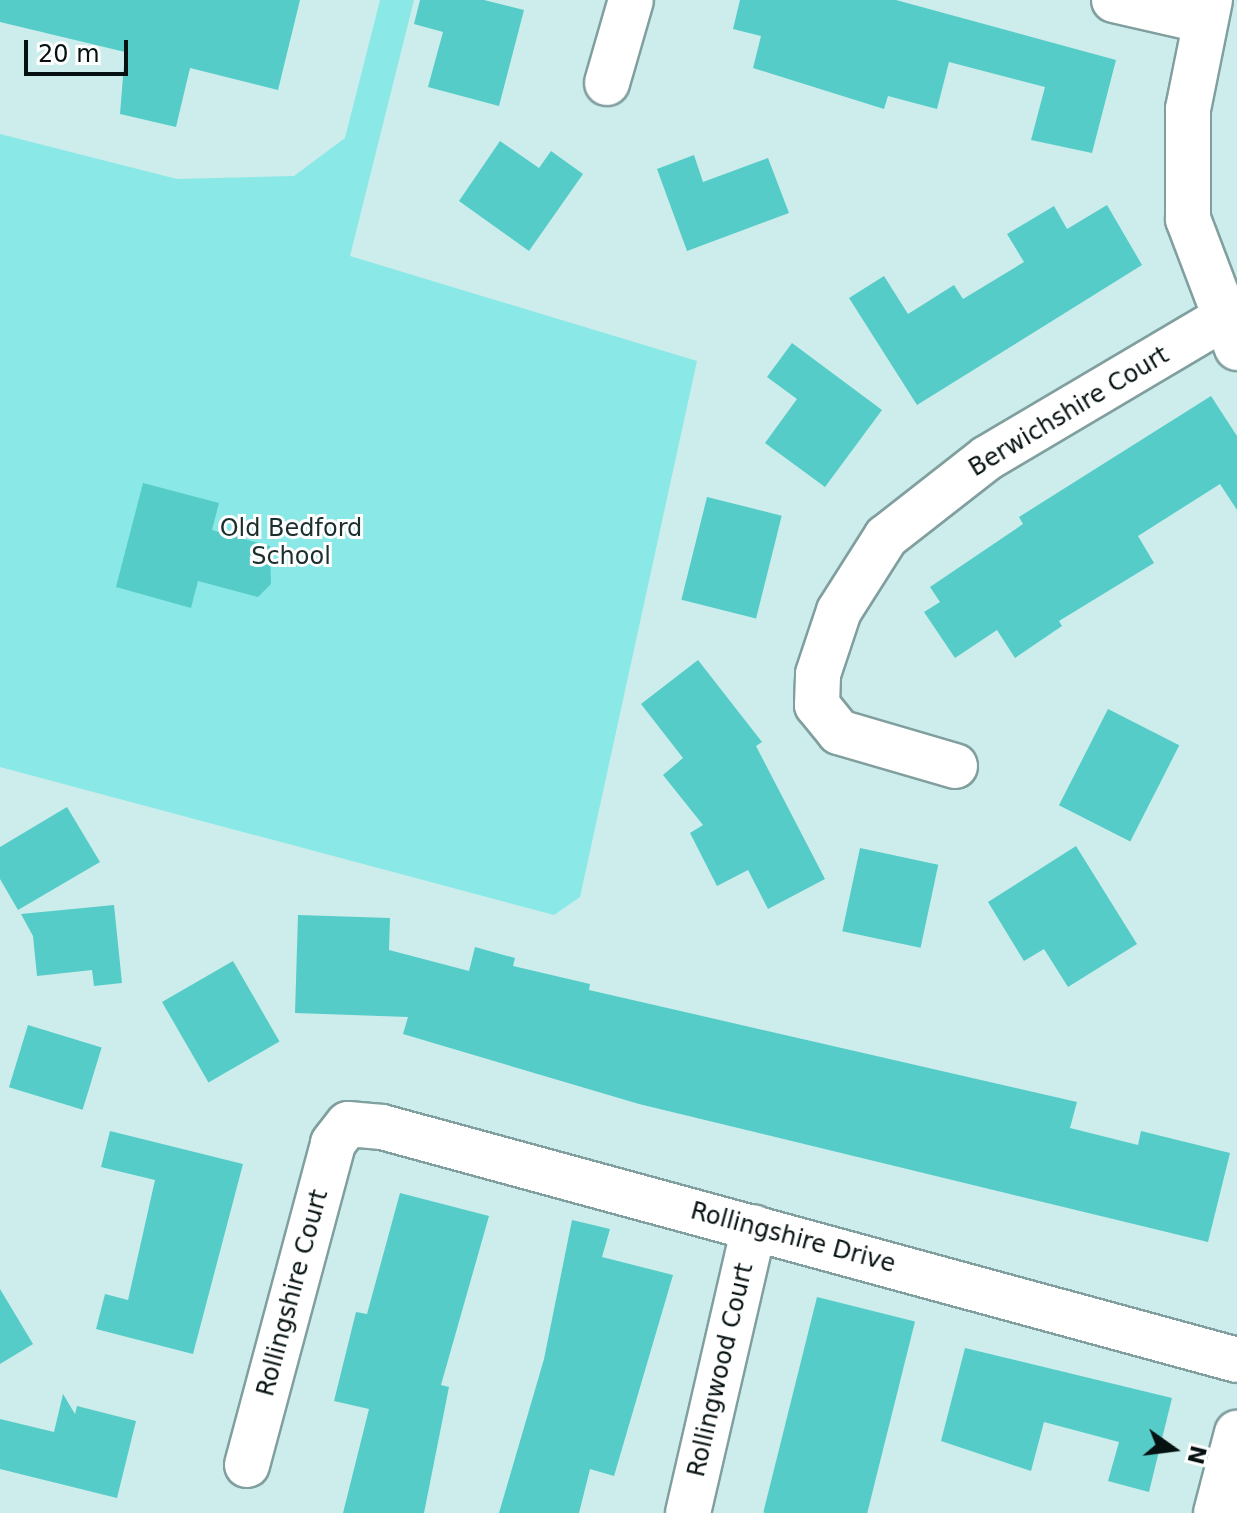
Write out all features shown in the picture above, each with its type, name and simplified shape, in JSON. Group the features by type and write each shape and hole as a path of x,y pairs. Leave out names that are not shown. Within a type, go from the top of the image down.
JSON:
{"street":[{"path":"607,83 631,0"},
{"path":"1114,0 1207,11 1188,109 1188,219 1230,334"},
{"name":"Berwichshire Court","path":"955,766 839,732 817,705 818,674 839,611 886,537 987,458 1230,334"},
{"name":"Rollingshire Drive","path":"348,1124 382,1127 1237,1360"},
{"name":"Rollingshire Court","path":"247,1465 333,1143 348,1124"},
{"name":"Rollingwood Court","path":"688,1513 754,1228"},
{"path":"1216,1513 1237,1433"}],"green space":[{"name":"Old Bedford School","path":"380,0 414,0 350,256 697,361 580,897 554,915 0,767 0,134 177,179 294,176 345,138"}],"building":[{"path":"0,0 300,0 278,90 190,68 176,127 120,114 125,52 0,22"},
{"path":"420,0 484,0 524,10 499,106 428,87 443,32 414,24"},
{"path":"740,0 896,0 1116,60 1092,153 1031,140 1045,87 949,62 937,109 888,96 884,109 753,68 761,36 733,29"},
{"path":"500,141 539,168 551,151 583,174 529,251 459,201"},
{"path":"694,155 703,182 768,158 789,213 687,251 657,169"},
{"path":"1107,205 1142,265 917,405 849,298 884,276 908,314 954,285 963,299 1024,262 1007,234 1054,206 1067,229"},
{"path":"792,343 882,410 825,487 765,443 797,399 767,377"},
{"path":"1211,396 1237,436 1237,510 1220,484 1138,536 1154,563 1059,621 1062,626 1015,658 997,630 955,658 924,612 940,602 930,587 1023,524 1019,517"},
{"name":"Old Bedford School","path":"143,483 219,503 212,530 270,546 271,584 258,597 198,581 191,608 116,587"},
{"path":"707,497 782,516 756,618 681,600"},
{"path":"698,660 762,742 756,746 825,879 768,909 748,870 717,886 690,833 703,825 663,775 683,758 641,704"},
{"path":"1108,709 1179,745 1130,842 1059,805"},
{"path":"67,807 100,862 18,910 0,879 0,847"},
{"path":"1076,846 1137,944 1068,987 1044,949 1024,961 988,902"},
{"path":"860,848 938,865 921,948 842,931"},
{"path":"114,905 122,983 94,986 92,970 37,976 33,936 21,914"},
{"path":"298,915 390,918 389,950 469,971 475,947 515,958 513,966 590,984 589,990 1077,1102 1070,1128 1138,1145 1141,1131 1230,1153 1208,1242 639,1104 403,1034 408,1017 295,1013"},
{"path":"233,961 280,1042 208,1083 162,1002"},
{"path":"28,1025 102,1048 83,1110 9,1087"},
{"path":"110,1131 243,1164 193,1354 96,1329 105,1294 128,1300 155,1180 101,1167"},
{"path":"400,1193 489,1216 441,1385 449,1387 424,1513 343,1513 369,1409 334,1401 356,1312 367,1314"},
{"path":"572,1220 610,1229 602,1257 673,1275 614,1476 590,1469 579,1513 499,1513 544,1359"},
{"path":"0,1289 33,1344 0,1364"},
{"path":"817,1297 915,1321 867,1513 763,1512"},
{"path":"965,1348 1172,1398 1149,1492 1108,1481 1119,1442 1044,1422 1031,1471 941,1441"},
{"path":"63,1394 75,1414 77,1406 136,1421 117,1498 0,1469 0,1419 54,1432"}]}
